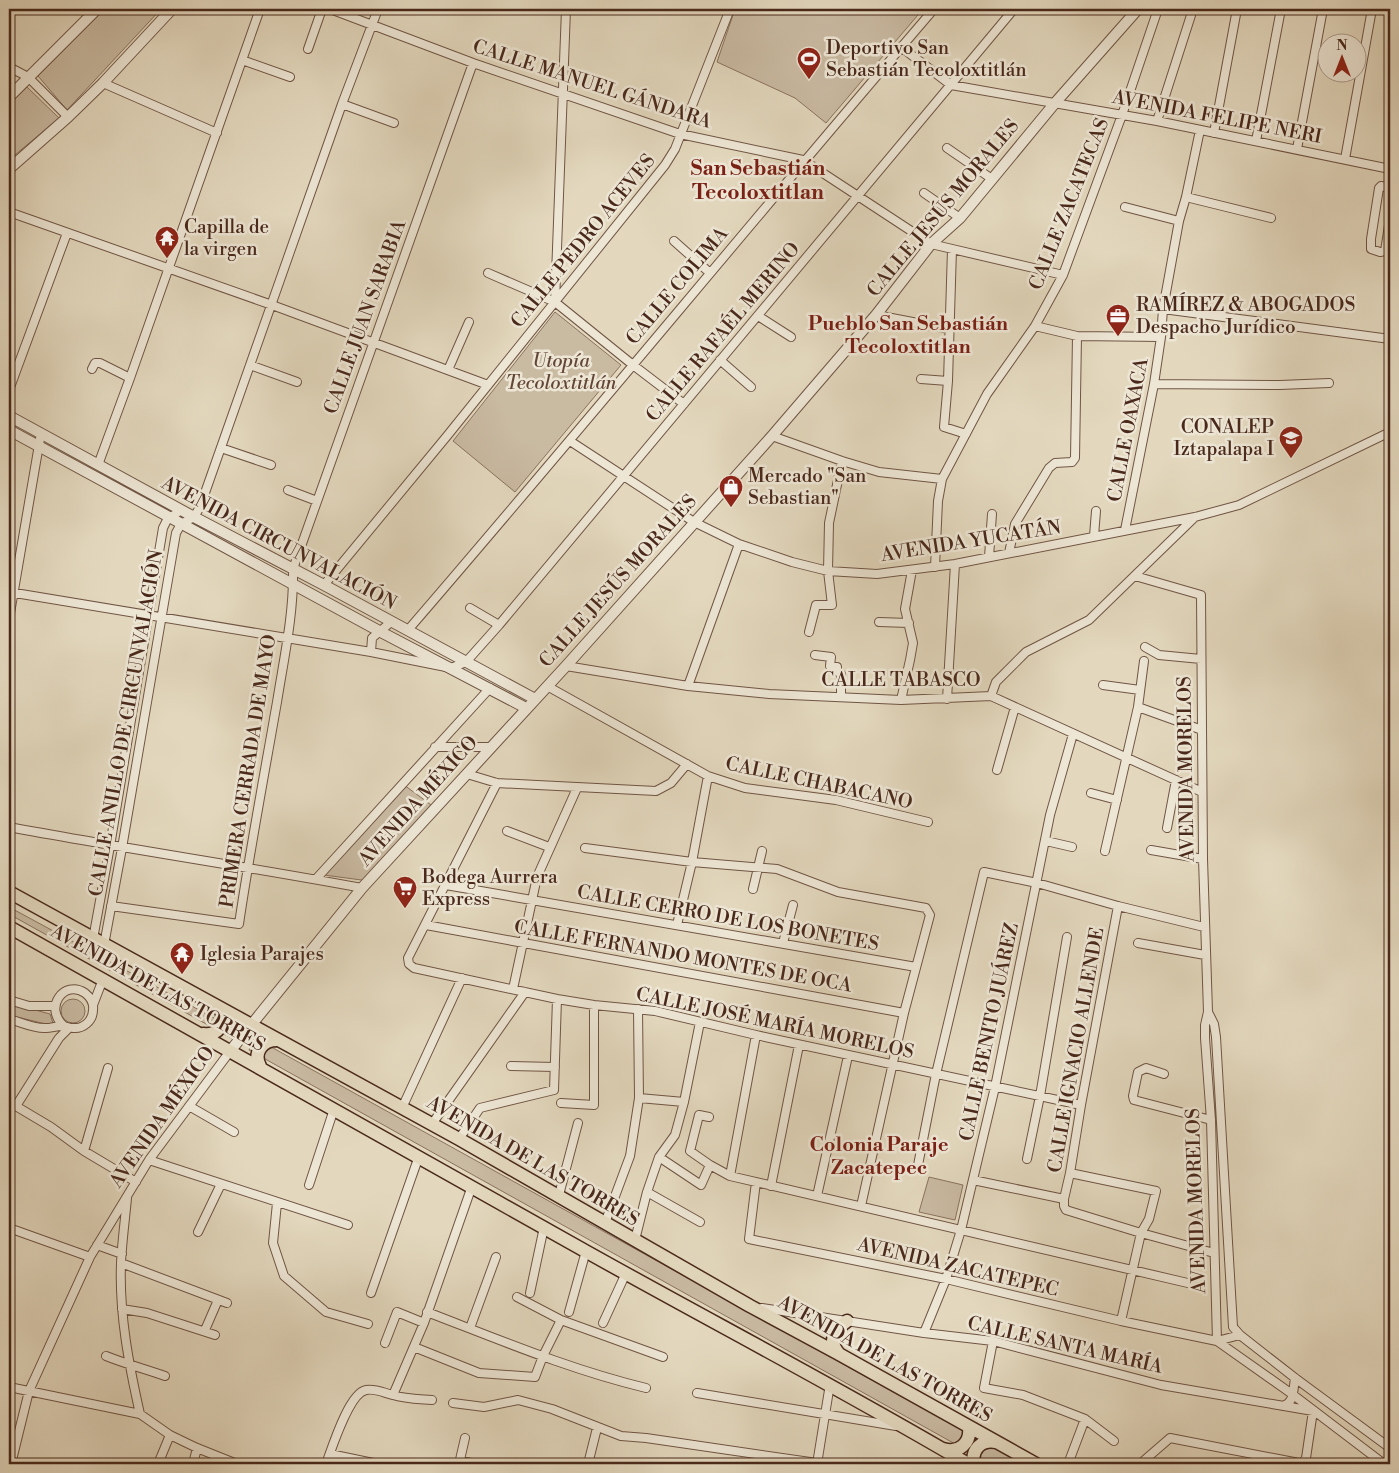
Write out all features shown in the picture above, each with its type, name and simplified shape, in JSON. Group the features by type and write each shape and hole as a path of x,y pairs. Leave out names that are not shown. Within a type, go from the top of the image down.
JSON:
{"main road":[{"name":"AVENIDA DE LAS TORRES","path":"9,892 250,1026 459,1139 750,1306 1036,1464"},
{"name":"AVENIDA DE LAS TORRES","path":"9,927 260,1066 626,1274 830,1384 968,1464"},
{"path":"203,1034 215,1033 220,1028 223,1020 220,1009"},
{"path":"260,1066 257,1059 260,1047 266,1042 277,1040"},
{"path":"839,1354 834,1346 833,1338 836,1330 847,1322"},
{"path":"943,1449 956,1450 963,1446 969,1435 969,1427"},
{"path":"974,1464 974,1453 979,1446 987,1441 996,1442"}],"street":[{"path":"9,97 97,9"},
{"path":"9,170 103,83 172,9"},
{"path":"98,465 260,9"},
{"path":"308,49 322,9"},
{"name":"CALLE MANUEL GÁNDARA","path":"330,9 562,95 680,134 804,160 931,244 1063,275"},
{"path":"182,524 194,517 200,507 342,104 378,9"},
{"path":"554,302 566,9"},
{"name":"CALLE PEDRO ACEVES","path":"324,585 665,165 676,149 680,134 730,9"},
{"name":"CALLE COLIMA","path":"408,630 570,441 804,160 934,9"},
{"name":"CALLE RAFAÉL MERINO","path":"451,668 466,662 499,625 1014,9"},
{"name":"CALLE JESÚS MORALES","path":"534,699 566,666 772,436 876,316 931,244 960,218 1055,103 1138,9"},
{"name":"CALLE ZACATECAS","path":"935,567 938,502 942,480 987,394 1035,326 1063,275 1122,115 1158,9"},
{"path":"1156,121 1194,9"},
{"path":"1214,133 1237,9"},
{"path":"1256,140 1281,9"},
{"path":"1297,149 1323,9"},
{"path":"1345,159 1372,9"},
{"name":"AVENIDA FELIPE NERI","path":"901,47 951,85 1156,121 1390,168"},
{"path":"242,60 290,77"},
{"name":"CALLE JUAN SARABIA","path":"293,583 293,569 473,63"},
{"path":"9,67 28,78 68,117"},
{"path":"103,83 217,133"},
{"path":"342,104 394,123"},
{"name":"CALLE OAXACA","path":"1125,530 1154,384 1162,337 1163,309 1179,221 1200,130"},
{"path":"947,148 992,179"},
{"path":"1390,188 1381,186 1379,188 1371,249 1380,252 1385,251 1390,219"},
{"path":"924,193 960,218"},
{"path":"1186,197 1271,218"},
{"path":"1125,207 1179,221"},
{"path":"9,212 272,305 488,385"},
{"path":"9,390 67,232"},
{"path":"674,241 710,273"},
{"path":"952,249 948,381 944,427 966,434"},
{"path":"488,273 554,302 633,366 684,404"},
{"path":"1163,309 1390,339"},
{"path":"758,316 791,337"},
{"path":"876,316 949,329"},
{"path":"448,370 469,322"},
{"path":"1035,326 1077,336 1162,337"},
{"path":"1009,553 1015,524 1048,468 1055,463 1072,462 1075,458 1077,336"},
{"path":"720,360 751,386"},
{"path":"92,369 95,363 100,363 130,378"},
{"path":"250,365 297,382"},
{"path":"921,380 948,381"},
{"path":"1154,384 1280,385 1329,383"},
{"name":"AVENIDA CIRCUNVALACIÓN","path":"9,416 534,699"},
{"name":"AVENIDA CIRCUNVALACIÓN","path":"9,430 381,632 526,708"},
{"name":"AVENIDA YUCATÁN","path":"570,441 694,522 739,544 774,557 828,571 877,574 955,564 1195,517 1239,505 1390,432"},
{"path":"9,619 11,592 40,433"},
{"path":"772,436 879,472 942,480"},
{"path":"221,448 271,465"},
{"path":"809,632 816,605 832,605 828,571 829,523 842,461"},
{"path":"288,490 318,502"},
{"path":"170,517 181,510"},
{"path":"1094,536 1096,511"},
{"path":"989,557 992,514"},
{"name":"CALLE ANILLO DE CIRCUNVALACIÓN","path":"98,942 110,846 163,528 170,517"},
{"name":"CALLE TABASCO","path":"566,666 688,686 770,694 901,700 991,696 996,682 1026,652 1089,620 1195,517"},
{"name":"CALLE ANILLO DE CIRCUNVALACIÓN","path":"98,942 111,906 176,533 182,524"},
{"path":"688,686 739,544"},
{"path":"947,699 955,564"},
{"path":"901,700 913,643 905,609 912,570"},
{"name":"AVENIDA MORELOS","path":"1135,576 1201,595 1204,927 1208,1012 1205,1025 1211,1120 1217,1341"},
{"name":"PRIMERA CERRADA DE MAYO","path":"111,906 239,924 247,868 288,638 293,583"},
{"path":"11,592 150,614 451,668"},
{"path":"470,608 499,625"},
{"path":"370,652 372,638 391,622"},
{"path":"879,622 909,623"},
{"path":"1144,647 1159,655 1201,659"},
{"path":"815,655 831,657 830,666 837,666 837,671 841,674 841,697"},
{"path":"1105,851 1138,707 1144,661"},
{"path":"1103,685 1140,690"},
{"name":"CALLE CHABACANO","path":"547,686 708,776 746,788 836,800 928,822"},
{"path":"316,880 490,688"},
{"path":"991,696 1202,792"},
{"name":"AVENIDA MÉXICO","path":"11,1464 29,1391 90,1257 149,1160 230,1050 362,888 534,699"},
{"path":"997,770 1015,707"},
{"path":"1138,707 1202,730"},
{"name":"CALLE BENITO JUÁREZ","path":"924,1332 946,1279 961,1230 995,1087 1050,815 1074,734"},
{"path":"435,747 490,747"},
{"path":"467,774 497,783 656,791 671,783 686,764"},
{"path":"677,925 692,862 708,776"},
{"path":"1167,828 1176,780"},
{"path":"426,925 497,783"},
{"path":"513,989 537,877 578,788"},
{"path":"1091,793 1117,800"},
{"path":"9,827 110,846 362,888"},
{"path":"507,831 550,847"},
{"path":"1046,841 1072,847"},
{"path":"585,848 692,862 777,869 838,892 926,908 930,914 904,1013 861,1206"},
{"path":"1151,850 1203,859"},
{"path":"753,889 762,851"},
{"path":"918,1165 936,1074 984,872 1037,883 1118,906 1204,927"},
{"name":"CALLE CERRO DE LOS BONETES","path":"446,885 916,967"},
{"path":"783,943 793,905"},
{"name":"CALLE IGNACIO ALLENDE","path":"1064,1199 1118,906"},
{"name":"CALLE JOSÉ MARÍA MORELOS","path":"426,925 408,958 409,964 414,968 557,999 655,1011 756,1036 1081,1105"},
{"name":"CALLE FERNANDO MONTES DE OCA","path":"426,925 904,1013"},
{"path":"1027,1159 1040,1096 1067,937"},
{"path":"1138,943 1206,955"},
{"path":"402,1108 462,978"},
{"path":"9,1019 44,1028 78,1028 86,1024 93,1013 93,1005 103,979"},
{"path":"67,1027 56,1017 55,1006 60,995 70,990 82,992 87,995 93,1005"},
{"path":"432,1124 525,992"},
{"path":"459,1139 480,1108 554,1090 557,999"},
{"path":"9,1000 29,1006 55,1006"},
{"path":"561,1103 594,1105 594,1005"},
{"path":"605,1223 630,1156 639,1098 638,1009"},
{"name":"AVENIDA MORELOS","path":"1208,1012 1214,1024 1218,1060 1233,1327 1240,1335"},
{"path":"635,1240 647,1192 659,1158 675,1135 684,1102 700,1022"},
{"path":"67,1027 12,1104 84,1152 136,1182"},
{"path":"730,1176 756,1036"},
{"path":"771,1186 799,1045"},
{"path":"816,1196 848,1056"},
{"path":"1206,1060 1218,1060"},
{"path":"511,1066 555,1067"},
{"path":"84,1152 108,1068"},
{"path":"1164,1074 1146,1068 1141,1069 1138,1072 1133,1096 1134,1100 1211,1120"},
{"path":"639,1098 684,1102"},
{"path":"189,1106 234,1132"},
{"path":"309,1185 334,1108"},
{"path":"709,1117 700,1115 690,1151 730,1176 1192,1284"},
{"path":"558,1195 578,1123"},
{"path":"371,1293 419,1156"},
{"path":"659,1158 701,1185 710,1165"},
{"path":"149,1160 348,1225"},
{"path":"1070,1173 1156,1191 1149,1219 1141,1234 1121,1321"},
{"path":"973,1180 1064,1199 1066,1210 1141,1234 1214,1253"},
{"name":"AVENIDA ZACATEPEC","path":"756,1182 749,1239 946,1279 1121,1321 1217,1341 1292,1394 1384,1464"},
{"path":"198,1232 221,1184"},
{"path":"393,1396 424,1323 472,1186"},
{"path":"647,1192 700,1222"},
{"path":"127,1196 121,1263 122,1309 129,1366 140,1414"},
{"path":"277,1203 273,1243 284,1276 326,1312 368,1324"},
{"path":"530,1293 544,1227"},
{"path":"9,1228 90,1257"},
{"path":"97,1245 122,1254"},
{"path":"569,1312 586,1251"},
{"path":"470,1328 496,1257"},
{"path":"121,1263 227,1303"},
{"path":"603,1322 626,1274"},
{"path":"517,1297 561,1320 663,1357"},
{"path":"204,1330 218,1300"},
{"name":"CALLE SANTA MARÍA","path":"750,1306 847,1322 993,1341 1161,1385 1313,1411"},
{"path":"122,1309 147,1314 204,1330 215,1335"},
{"path":"385,1343 397,1312 424,1323"},
{"path":"427,1312 608,1379 646,1388"},
{"path":"414,1347 479,1374 535,1377 561,1320"},
{"path":"1240,1335 1390,1448"},
{"name":"AVENIDA ZACATEPEC","path":"1217,1341 1240,1335"},
{"path":"993,1341 984,1388 1023,1395 1085,1419 1114,1441"},
{"path":"106,1356 129,1366 138,1366 165,1376"},
{"path":"1280,1406 1291,1402 1295,1378"},
{"path":"453,1403 484,1407 518,1400 552,1409 621,1436 646,1438 817,1464 830,1384"},
{"path":"9,1387 140,1414 170,1435 237,1464"},
{"path":"326,1464 335,1437 354,1399 361,1391 368,1389 379,1390 393,1396 432,1400"},
{"path":"697,1393 900,1426"},
{"path":"1140,1464 1170,1438 1299,1463 1303,1462 1306,1458 1313,1411"},
{"path":"1068,1464 1085,1419"},
{"path":"588,1464 597,1428"},
{"path":"158,1464 170,1435"},
{"path":"465,1438 459,1462 477,1464"},
{"path":"193,1464 197,1448"},
{"path":"330,1454 378,1464"},
{"path":"546,1464 575,1464"}],"green space":[{"path":"105,9 161,9 67,110 38,76"},
{"name":"Deportivo San Sebastián Tecoloxtitlán","path":"735,9 923,9 826,123 795,98 717,62"},
{"path":"27,87 59,118 9,160 9,105"},
{"name":"Utopía Tecoloxtitlán","path":"555,312 621,365 515,492 453,441"},
{"path":"404,785 434,807 369,881 324,875"},
{"path":"9,907 238,1031 233,1039 9,914"},
{"path":"73,999 81,1003 85,1011 81,1019 73,1023 65,1019 61,1011 65,1003"},
{"path":"9,1003 50,1014 54,1026 9,1015"},
{"path":"255,1038 1023,1464 991,1464 249,1050"},
{"path":"929,1177 963,1185 955,1220 919,1212"}],"place":[{"name":"Deportivo San Sebastián Tecoloxtitlán","path":"809,80"},
{"name":"Capilla de la virgen","path":"167,259"},
{"name":"RAMÍREZ & ABOGADOS Despacho Jurídico","path":"1118,337"},
{"name":"CONALEP Iztapalapa I","path":"1291,459"},
{"name":"Mercado \"San Sebastian\"","path":"731,508"},
{"name":"Bodega Aurrera Express","path":"405,909"},
{"name":"Iglesia Parajes","path":"182,975"}],"district":[{"name":"San Sebastián Tecoloxtitlan","path":"758,181"},
{"name":"Pueblo San Sebastián Tecoloxtitlan","path":"908,336"},
{"name":"Colonia Paraje Zacatepec","path":"879,1156"}]}
